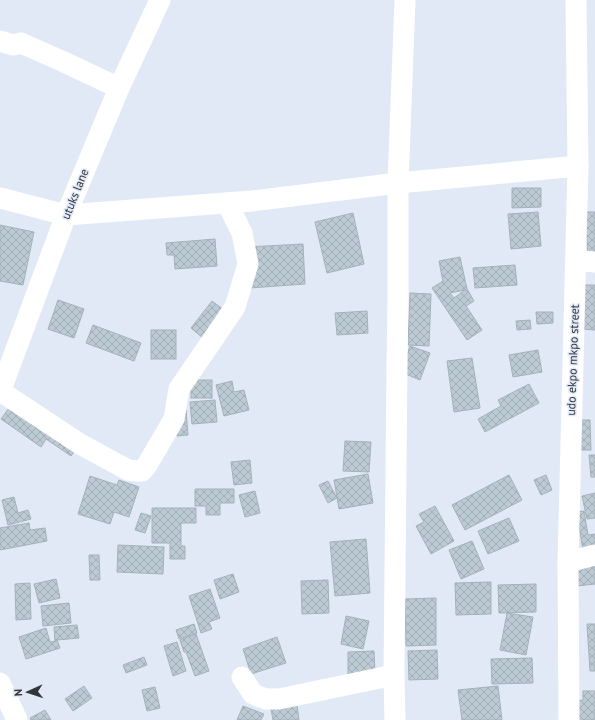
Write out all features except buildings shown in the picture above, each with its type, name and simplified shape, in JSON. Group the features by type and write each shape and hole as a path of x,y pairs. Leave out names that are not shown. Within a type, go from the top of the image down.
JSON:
{"street":[{"name":"utuks lane","path":"0,392 66,215 119,88 160,0"},
{"path":"395,720 394,675 398,183 405,0"},
{"name":"udo ekpo mkpo street","path":"569,720 568,562 586,261 584,175 576,0"},
{"path":"0,41 13,45 21,43 119,88"},
{"path":"0,198 66,215 252,201 398,183 584,175"},
{"path":"0,392 80,444 128,470 142,471 174,419 179,389 235,307 248,264 242,233 227,202"},
{"path":"568,562 595,555"},
{"path":"242,677 253,694 266,699 279,699 394,675"},
{"path":"0,683 17,720"}]}
